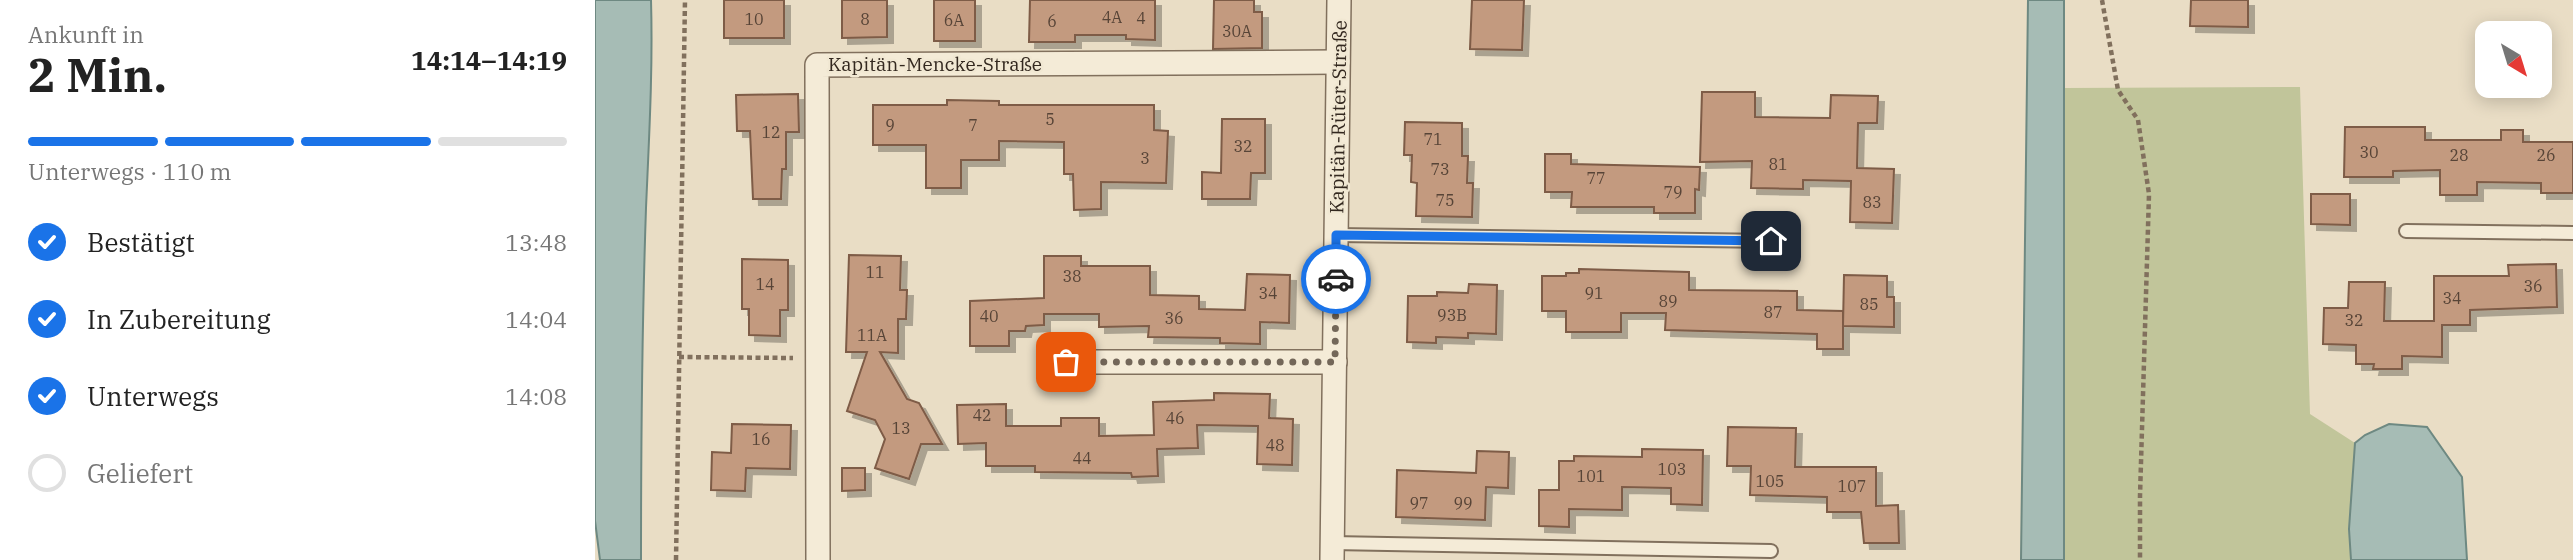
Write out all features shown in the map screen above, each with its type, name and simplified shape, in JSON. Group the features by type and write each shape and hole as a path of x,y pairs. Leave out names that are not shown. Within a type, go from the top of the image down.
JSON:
{"street":[{"name":"Kapitän-Rüter-Straße","path":"1332,551 1339,0"},
{"name":"Kapitän-Mencke-Straße","path":"818,560 817,65 1338,62"},
{"path":"1066,362 1335,362"}],"lane":[{"path":"2406,231 2573,233"},
{"name":"Kapitän-Rüter-Straße","path":"1336,235 1771,241"},
{"name":"Kapitän-Rüter-Straße","path":"1332,551 1771,551"}],"path":[{"path":"676,560 685,0"},
{"path":"2102,0 2118,90 2138,120 2149,194 2140,560"},
{"path":"679,357 818,359"}],"green space":[{"path":"2300,87 2310,414 2355,443 2349,529 2351,560 2064,560 2065,88"}],"water":[{"path":"595,0 651,0 641,560 600,560 595,521"},
{"path":"2028,0 2064,0 2064,560 2021,560"},
{"path":"2389,424 2427,427 2462,477 2467,560 2351,560 2349,529 2355,443 2365,435"}],"building":[{"path":"724,0 784,0 784,38 724,38"},
{"path":"842,0 887,0 887,37 842,38"},
{"path":"934,0 975,0 975,41 934,41"},
{"path":"1030,0 1155,0 1155,40 1126,39 1126,35 1075,35 1075,42 1029,42"},
{"path":"1214,0 1254,0 1254,12 1262,12 1262,48 1213,49"},
{"path":"1472,0 1524,0 1522,50 1470,49"},
{"path":"2191,0 2248,0 2248,27 2190,26"},
{"path":"1702,92 1755,92 1755,117 1830,118 1831,95 1878,96 1877,123 1858,123 1857,168 1894,169 1892,223 1850,222 1851,181 1803,180 1803,189 1751,188 1752,161 1700,162"},
{"path":"798,94 799,132 786,132 786,169 782,169 781,199 753,199 750,131 737,131 736,95"},
{"path":"947,100 999,101 999,105 1154,105 1154,130 1168,131 1166,183 1101,182 1101,209 1074,210 1073,174 1064,174 1064,142 999,141 999,160 961,160 961,188 926,188 926,145 873,145 873,105 947,105"},
{"path":"1222,119 1265,119 1265,173 1251,173 1250,199 1202,199 1202,172 1221,173"},
{"path":"1405,122 1462,123 1462,156 1468,156 1467,183 1473,183 1472,217 1416,216 1417,183 1411,182 1412,155 1404,155"},
{"path":"2345,127 2425,127 2425,140 2501,140 2501,130 2523,130 2523,142 2573,142 2573,193 2541,193 2541,183 2477,182 2477,195 2440,195 2440,170 2393,171 2393,177 2344,177"},
{"path":"1545,154 1571,154 1571,164 1700,167 1699,190 1695,189 1695,213 1654,213 1654,207 1571,207 1572,192 1545,192"},
{"path":"2311,194 2350,194 2350,225 2311,224"},
{"path":"849,255 901,256 900,290 907,290 906,319 898,319 898,353 880,352 907,399 919,403 942,444 921,444 909,479 875,468 885,439 875,420 847,411 867,352 846,352"},
{"path":"1044,256 1081,256 1081,266 1150,266 1150,295 1199,296 1199,309 1245,310 1247,274 1290,275 1289,323 1260,322 1260,344 1220,343 1220,338 1148,337 1149,326 1099,327 1099,314 1044,314 1044,325 1026,326 1025,331 1009,331 1009,346 970,346 970,301 1044,298"},
{"path":"742,259 788,260 788,310 780,310 780,336 749,335 749,309 742,309"},
{"path":"2556,264 2557,307 2470,310 2470,325 2442,325 2442,357 2402,356 2402,369 2373,369 2374,364 2356,364 2356,345 2323,344 2324,308 2348,308 2349,282 2385,282 2384,321 2434,321 2434,276 2509,276 2508,265"},
{"path":"1579,269 1689,272 1689,290 1797,291 1797,310 1843,311 1843,349 1817,349 1817,334 1665,330 1666,313 1621,313 1621,332 1566,332 1566,311 1542,311 1542,276 1566,276 1566,273 1579,273"},
{"path":"1844,275 1887,276 1887,297 1894,297 1894,327 1843,326"},
{"path":"1469,284 1497,285 1496,334 1468,333 1468,338 1436,337 1436,343 1407,342 1408,296 1437,296 1437,292 1468,293"},
{"path":"1214,393 1270,394 1269,418 1293,419 1292,465 1257,464 1258,426 1197,425 1198,448 1157,449 1158,476 1132,477 1131,473 1035,472 1035,466 986,466 986,443 958,444 957,405 1006,404 1006,426 1061,426 1061,418 1099,418 1099,436 1154,435 1153,402 1214,400"},
{"path":"732,424 791,425 790,469 746,468 745,491 711,490 712,452 731,453"},
{"path":"1728,427 1796,428 1795,467 1876,467 1876,506 1898,505 1899,543 1864,543 1861,512 1827,512 1827,497 1750,495 1751,466 1727,466"},
{"path":"1642,449 1703,450 1702,505 1671,504 1671,488 1622,487 1622,510 1569,509 1569,527 1539,526 1539,490 1559,490 1559,461 1574,461 1574,456 1642,457"},
{"path":"1477,451 1509,452 1508,488 1486,487 1485,520 1396,517 1397,470 1476,473"},
{"path":"842,468 865,468 865,490 842,491"}],"way so far":[{"path":"1066,362 1335,362 1336,279"}],"route":[{"path":"1336,279 1336,235 1771,241"}]}
